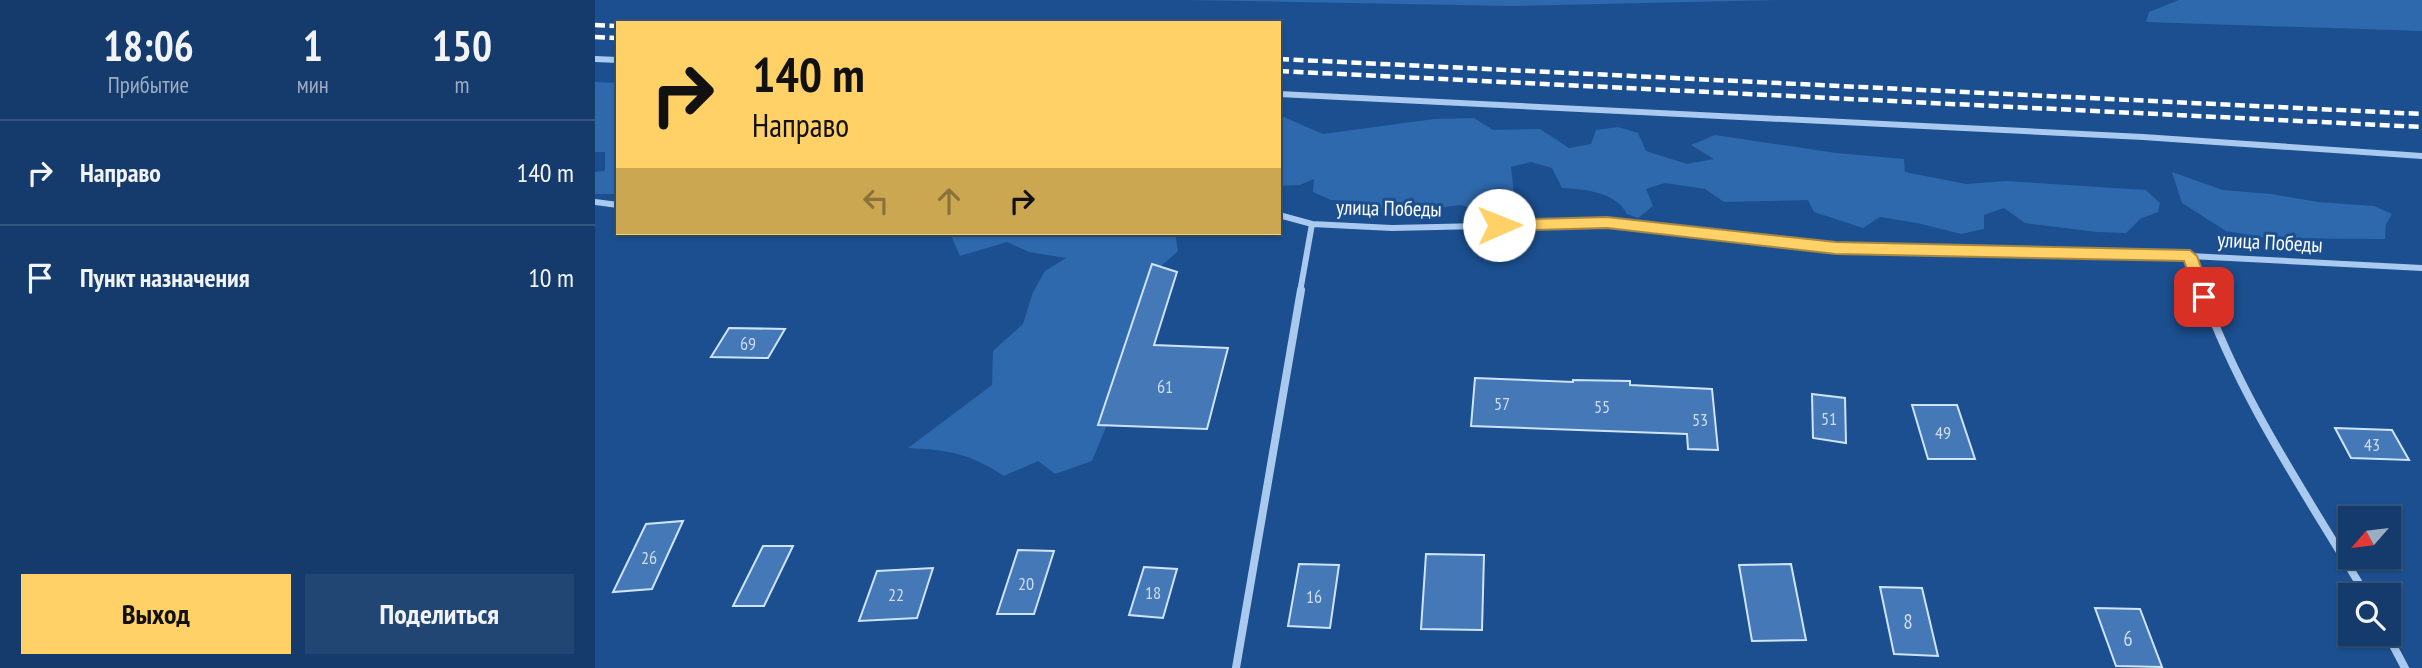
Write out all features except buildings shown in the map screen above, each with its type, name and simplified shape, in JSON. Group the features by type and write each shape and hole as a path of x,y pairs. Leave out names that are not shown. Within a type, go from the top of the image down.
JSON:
{"street":[{"path":"595,59 616,60"},
{"path":"1281,94 2144,137 2422,156"},
{"path":"595,202 616,205"},
{"name":"улица Победы","path":"1281,216 1312,224 1392,228 1607,223 1836,248 2190,256 2422,268"},
{"path":"1236,668 1312,224"},
{"path":"2190,256 2219,339 2272,436 2359,583"},
{"path":"2393,646 2405,668"}],"shaded area":[{"path":"1187,0 1777,0 1511,6"},
{"path":"2179,0 2422,0 2422,31 2146,22 2149,12"},
{"path":"595,82 616,83 616,194 595,194 595,172 605,171 605,152 595,152"},
{"path":"1281,116 1323,134 1434,119 1474,118 1493,130 1540,129 1569,148 1591,144 1596,130 1618,127 1638,133 1646,151 1687,164 1714,159 1691,145 1715,135 1836,153 1904,159 1905,172 1966,184 2006,181 2146,190 2160,203 2158,212 2140,219 2126,233 2025,223 2004,208 1984,215 1984,229 1961,234 1880,217 1863,228 1814,212 1808,200 1724,202 1705,189 1665,183 1646,189 1653,206 1638,218 1627,214 1607,196 1562,188 1552,168 1531,162 1511,167 1514,193 1503,216 1460,205 1423,210 1407,216 1360,201 1331,200 1313,192 1314,179 1300,185 1281,186"},
{"path":"2172,172 2223,190 2374,206 2392,214 2386,224 2385,239 2266,238 2226,231 2182,203"},
{"path":"951,235 1175,235 1178,251 1158,269 1113,410 1092,461 1055,474 1038,461 1004,476 980,462 958,454 908,448 992,385 993,351 1023,324 1033,292 1045,271 1066,258 1029,252 1007,242 960,256"}],"railway":[{"path":"595,25 616,26"},
{"path":"595,37 616,38"},
{"path":"1281,59 2422,114"},
{"path":"1281,71 2422,127"}],"route":[{"path":"1499,225 1607,223 1836,248 2190,256 2204,297"}]}
